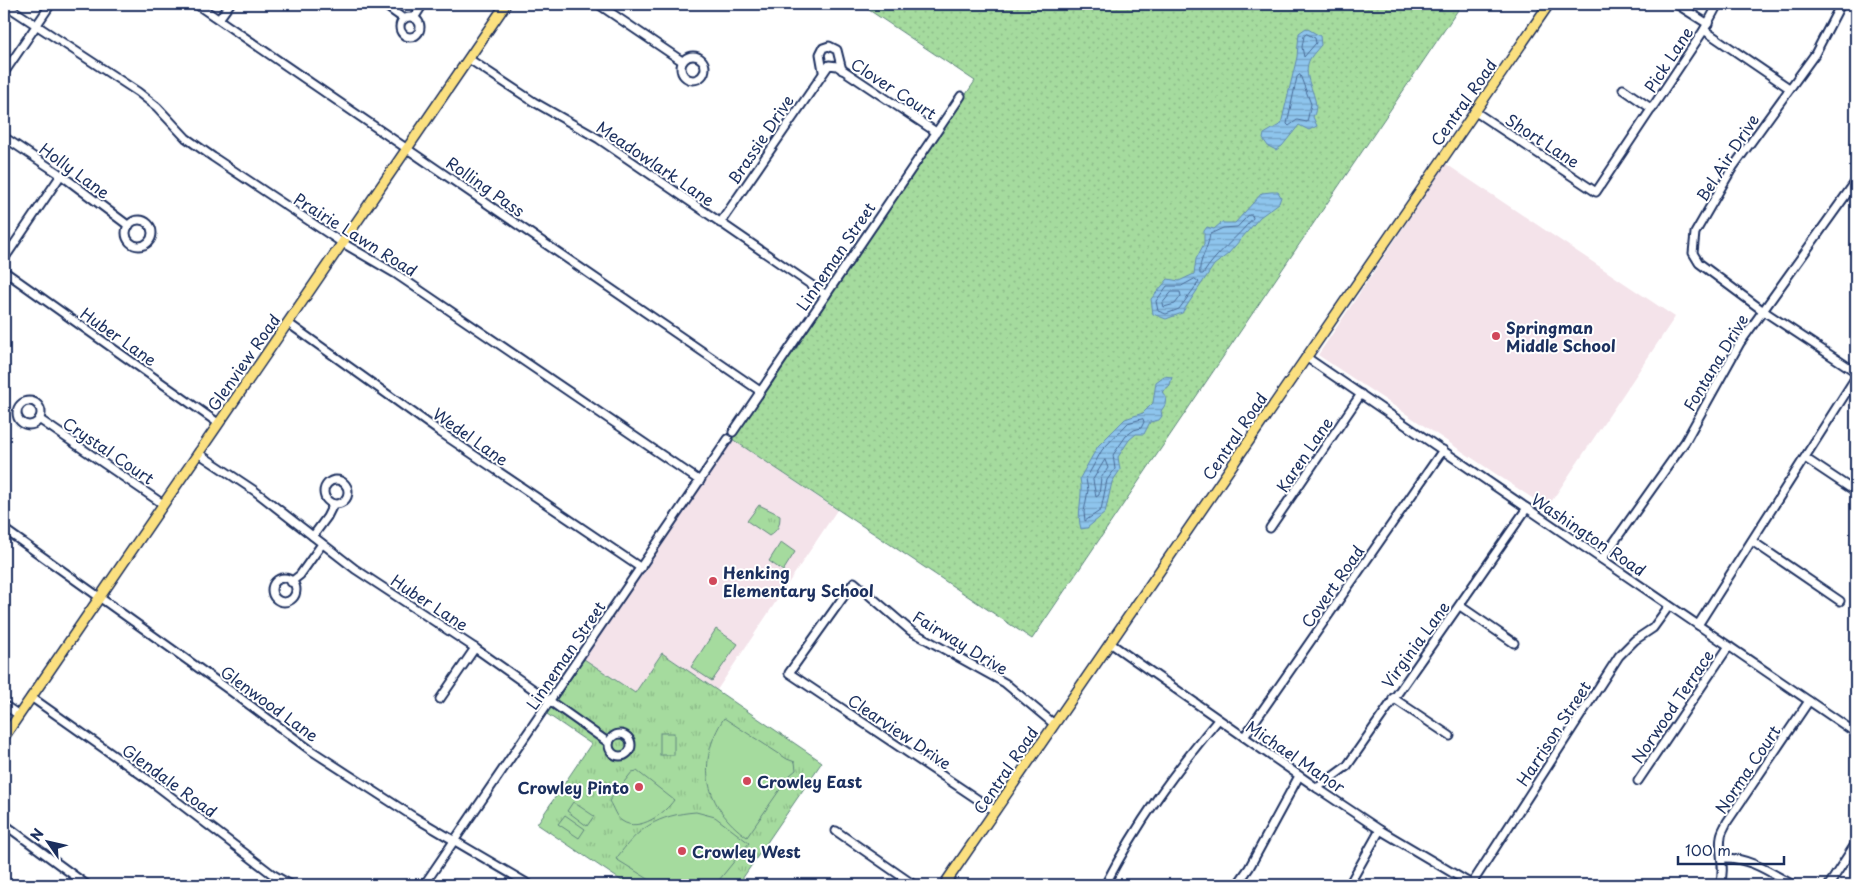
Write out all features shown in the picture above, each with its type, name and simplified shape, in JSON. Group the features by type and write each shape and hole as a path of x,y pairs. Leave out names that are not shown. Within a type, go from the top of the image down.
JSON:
{"main road":[{"name":"Central Road","path":"944,885 1549,4"},
{"name":"Glenview Road","path":"4,737 288,323 341,242 469,59 503,5"}],"street":[{"name":"Prairie Lawn Road","path":"4,4 138,92 157,107 186,138 206,152 341,242 396,274 700,481"},
{"path":"4,73 51,4"},
{"name":"Rolling Pass","path":"196,4 760,391"},
{"path":"219,19 230,4"},
{"path":"383,4 404,19 414,18 419,22 420,28 417,34 411,37 405,36 401,31 401,24 404,19"},
{"path":"414,18 423,4"},
{"path":"598,4 682,61"},
{"name":"Pick Lane","path":"1596,192 1706,27 1718,4"},
{"name":"Bel Air Drive","path":"1840,4 1815,54 1733,167 1695,233 1693,253 1699,263 1762,310 1856,372"},
{"name":"Pick Lane","path":"1678,5 1706,27"},
{"path":"1706,27 1789,88"},
{"path":"829,46 837,50 840,68 829,65 823,71 820,54 823,48 829,46"},
{"name":"Meadowlark Lane","path":"469,59 534,102 599,140 826,295"},
{"name":"Clover Court","path":"840,68 936,132"},
{"name":"Brassie Drive","path":"720,223 823,71"},
{"name":"Pick Lane","path":"1623,89 1652,109"},
{"name":"Linneman Street","path":"733,432 960,96"},
{"name":"Short Lane","path":"1474,111 1596,192"},
{"name":"Holly Lane","path":"4,136 62,175 129,226"},
{"path":"4,259 62,175"},
{"name":"Fontana Drive","path":"1602,559 1685,442 1718,378 1762,310 1856,181"},
{"name":"Huber Lane","path":"4,271 218,423"},
{"name":"Wedel Lane","path":"288,323 440,432 641,568"},
{"name":"Washington Road","path":"1306,357 1856,734"},
{"path":"1698,625 1856,377"},
{"name":"Karen Lane","path":"1270,528 1361,394"},
{"name":"Crystal Court","path":"39,420 164,504"},
{"name":"Linneman Street","path":"424,885 728,440"},
{"name":"Covert Road","path":"1244,737 1443,450"},
{"name":"Huber Lane","path":"198,454 255,491 322,544 389,592 475,648 609,743"},
{"path":"1805,458 1856,492"},
{"path":"313,536 333,505"},
{"name":"Virginia Lane","path":"1317,788 1348,766 1393,698 1460,606 1527,508"},
{"name":"Glenwood Lane","path":"4,529 309,749 414,817 530,885"},
{"path":"1752,542 1840,601"},
{"path":"292,582 300,575 322,544"},
{"name":"Fairway Drive","path":"790,673 854,582 911,630 1005,683 1054,724"},
{"path":"1460,606 1514,643"},
{"name":"Harrison Street","path":"1472,885 1619,656 1635,640 1653,628 1670,606"},
{"name":"Michael Manor","path":"1110,643 1299,776 1380,830 1472,885"},
{"name":"Norwood Terrace","path":"1638,781 1729,646"},
{"name":"Huber Lane","path":"440,699 475,648"},
{"name":"Clearview Drive","path":"790,673 995,811"},
{"name":"Glendale Road","path":"31,697 158,786 272,874 291,885"},
{"path":"1393,698 1450,736"},
{"name":"Norma Court","path":"1720,885 1723,876 1723,858 1720,837 1727,822 1809,701"},
{"path":"4,705 19,715"},
{"path":"1105,885 1131,835 1156,799 1218,720"},
{"path":"1237,885 1249,868 1299,776"},
{"path":"4,824 87,885"},
{"path":"1349,885 1380,830"},
{"path":"836,831 914,885"},
{"path":"1829,885 1856,843"},
{"path":"1723,858 1735,858 1756,864 1793,885"}],"shaded area":[{"name":"Springman Middle School","path":"1446,164 1675,317 1547,508 1318,355"},
{"name":"Henking Elementary School","path":"732,439 837,510 717,690 662,653 635,693 584,659"}],"green space":[{"path":"860,4 1462,4 1032,639 732,439 975,81"},
{"path":"759,505 780,515 778,527 769,536 747,521"},
{"path":"781,542 795,552 783,571 769,561"},
{"path":"716,629 738,644 712,681 691,667"},
{"path":"662,653 822,762 738,885 628,885 537,824 591,744 547,714 584,659 635,693"},
{"name":"Crowley East","path":"724,718 787,759 795,762 796,770 790,775 747,837 722,812 714,798 709,783 707,768 709,751"},
{"path":"660,733 674,733 674,755 660,755"},
{"name":"Crowley Pinto","path":"637,771 674,800 658,816 636,825 622,821 609,801 632,772"},
{"path":"573,802 594,816 587,826 567,811"},
{"name":"Crowley West","path":"696,812 715,817 749,843 715,885 658,885 616,859 632,839 650,825 670,816"},
{"path":"565,815 585,829 579,838 558,824"}],"water":[{"path":"1306,28 1320,36 1321,45 1310,59 1307,71 1316,104 1313,117 1317,126 1309,130 1299,125 1282,146 1276,150 1268,146 1263,139 1264,134 1281,124 1297,57 1299,33"},
{"path":"1278,192 1281,197 1279,203 1260,217 1228,254 1214,265 1182,313 1166,319 1153,314 1151,299 1168,279 1179,281 1194,274 1196,259 1204,244 1204,231 1207,227 1214,229 1221,223 1235,223 1262,193"},
{"path":"1164,376 1172,377 1170,385 1162,392 1166,397 1165,405 1161,411 1162,416 1159,420 1150,422 1144,434 1136,434 1129,440 1118,457 1120,470 1112,482 1105,513 1087,528 1081,529 1079,516 1080,478 1098,446 1125,419 1143,413 1153,403 1156,382"}],"place":[{"name":"Springman Middle School","path":"1496,336"},
{"name":"Henking Elementary School","path":"713,581"},
{"name":"Crowley East","path":"747,781"},
{"name":"Crowley Pinto","path":"639,787"},
{"name":"Crowley West","path":"682,851"}]}
